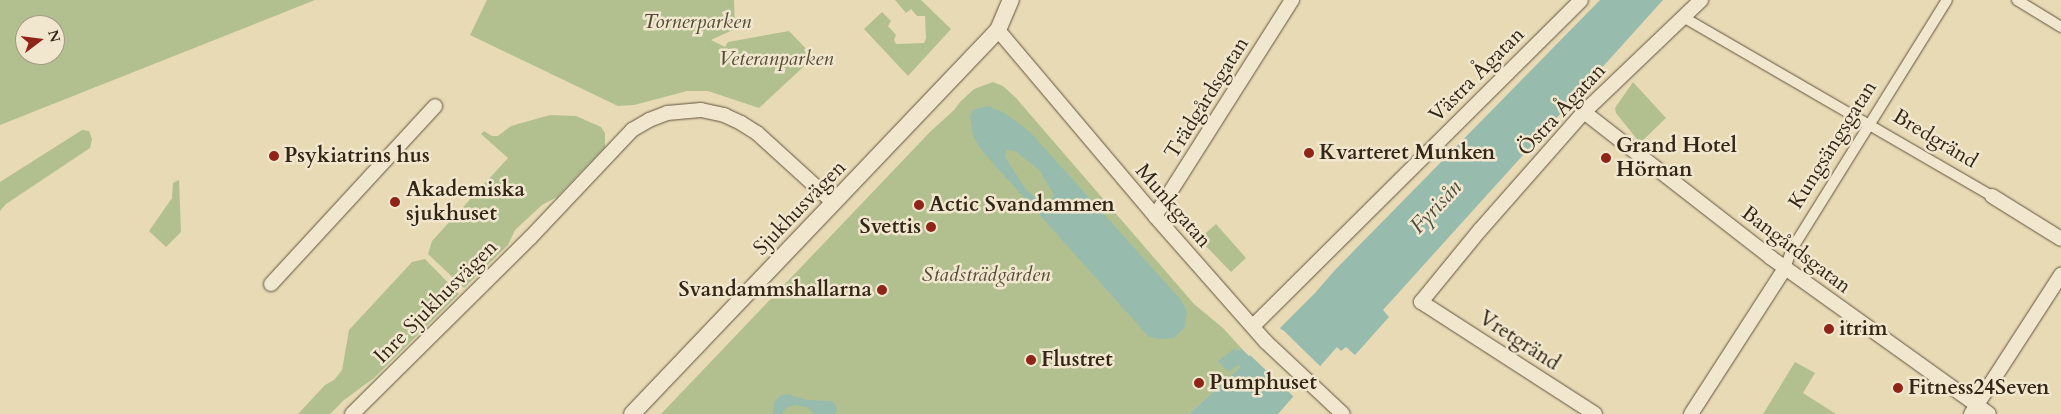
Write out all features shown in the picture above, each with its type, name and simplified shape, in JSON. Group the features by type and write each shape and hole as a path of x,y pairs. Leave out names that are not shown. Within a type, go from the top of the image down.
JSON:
{"street":[{"path":"998,30 1011,0"},
{"name":"Trädgårdsgatan","path":"1155,216 1292,0"},
{"name":"Västra Ågatan","path":"1253,326 1581,0"},
{"name":"Östra Ågatan","path":"1421,302 1480,230 1584,112 1701,0"},
{"name":"Kungsängsgatan","path":"1691,414 1785,268 1792,249 1948,0"},
{"path":"2017,0 2061,27"},
{"name":"Bredgränd","path":"1683,17 1992,196 2061,239"},
{"name":"Sjukhusvägen","path":"632,414 998,30"},
{"name":"Munkgatan","path":"998,30 1155,216 1266,342 1344,414"},
{"path":"271,284 435,106"},
{"name":"Inre Sjukhusvägen","path":"352,414 530,238 632,130 649,120 667,113 701,110 741,123 757,133 834,202"},
{"name":"Bangårdsgatan","path":"1584,112 1785,268 1974,410 1989,414"},
{"path":"1974,410 2061,275"},
{"name":"Vretgränd","path":"1421,302 1595,414"}],"green space":[{"path":"0,0 315,0 0,125"},
{"path":"487,0 734,0 735,29 711,40 725,47 728,42 789,31 814,57 759,108 708,91 687,91 634,105 618,106 470,35"},
{"path":"895,0 921,0 951,29 908,76 864,29 882,12 891,21 888,26 896,35 894,40 896,44 924,43 926,38 925,16 917,16 911,9 906,13"},
{"name":"Stadsträdgården","path":"993,82 1003,86 1016,98 1194,304 1223,328 1243,350 1234,349 1240,367 1189,414 661,414 960,102 974,89"},
{"path":"1633,82 1666,118 1640,143 1616,113 1615,108"},
{"path":"550,115 576,116 601,127 605,133 605,147 557,197 542,205 515,230 508,245 464,288 428,254 432,241 508,158 481,134 484,131 492,136 498,136 511,126"},
{"path":"82,130 89,131 92,139 90,148 6,204 0,211 0,182"},
{"path":"179,180 181,232 166,247 149,231 172,198 173,183"},
{"path":"1216,224 1246,258 1231,272 1199,239"},
{"path":"425,259 459,294 374,378 344,400 330,414 298,414 342,370 349,330 412,262"},
{"path":"1795,362 1815,373 1803,393 1836,414 1763,414"}],"water":[{"name":"Fyrisån","path":"1600,0 1663,0 1383,310 1389,317 1355,355 1346,347 1341,351 1337,347 1278,414 1189,414 1240,367 1238,365 1228,372 1218,361 1234,349 1243,350 1249,356 1283,331 1280,328 1335,270"},
{"path":"988,106 1005,113 1030,132 1182,301 1187,312 1185,327 1174,338 1161,339 1149,337 983,152 973,136 970,116 973,110","holes":["1006,150 1015,151 1039,170 1053,193 1052,204 1043,205 1025,188 1005,157"]},
{"path":"787,394 807,400 832,401 836,405 837,410 835,414 814,414 807,407 795,405 786,408 782,414 773,414 774,402 780,396"}],"pier":[{"path":"1283,330 1322,368 1295,398 1249,354"}],"place":[{"name":"Kvarteret Munken","path":"1309,153"},
{"name":"Psykiatrins hus","path":"274,156"},
{"name":"Grand Hotel Hörnan","path":"1606,158"},
{"name":"Akademiska sjukhuset","path":"395,202"},
{"name":"Actic Svandammen","path":"919,205"},
{"name":"Svettis","path":"931,227"},
{"name":"Svandammshallarna","path":"882,290"},
{"name":"itrim","path":"1829,329"},
{"name":"Flustret","path":"1031,360"},
{"name":"Pumphuset","path":"1199,383"},
{"name":"Fitness24Seven","path":"1898,388"}],"park label":[{"name":"Tornerparken","path":"697,22"},
{"name":"Veteranparken","path":"776,59"}]}
